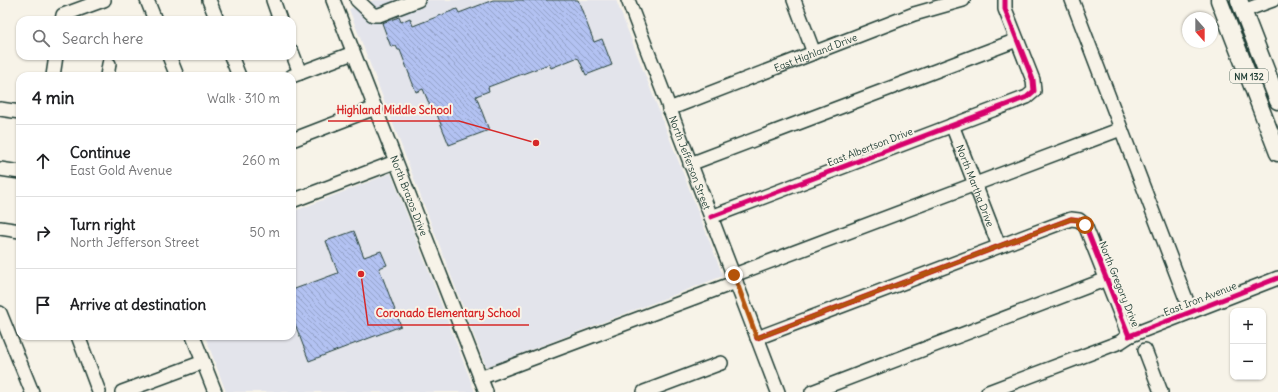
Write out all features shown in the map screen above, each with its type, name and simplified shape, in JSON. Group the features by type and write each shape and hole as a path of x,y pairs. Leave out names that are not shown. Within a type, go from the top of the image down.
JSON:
{"main road":[{"name":"NM 132","path":"1219,0 1278,153"},
{"name":"NM 132","path":"1241,6 1278,101"}],"street":[{"path":"63,16 104,0"},
{"path":"147,0 153,16"},
{"path":"209,0 215,16"},
{"path":"273,0 279,16"},
{"path":"334,3 353,0"},
{"path":"357,0 373,15 379,15 418,0"},
{"name":"North Jefferson Street","path":"628,0 778,392"},
{"path":"794,0 814,53"},
{"name":"East Highland Drive","path":"669,109 914,14 962,0"},
{"path":"690,164 1017,40 1005,9 1005,0"},
{"path":"1072,0 1191,312"},
{"path":"1241,6 1273,0"},
{"name":"North Brazos Drive","path":"334,3 486,392"},
{"name":"East Albertson Drive","path":"711,217 1027,96 1034,91 1033,80 1017,40"},
{"path":"296,75 354,53"},
{"path":"54,72 55,60"},
{"path":"171,60 175,72"},
{"path":"233,60 237,72"},
{"path":"293,60 295,72"},
{"path":"296,138 375,108"},
{"path":"0,109 16,111"},
{"name":"North Martha Drive","path":"952,125 998,246"},
{"path":"480,378 735,279 974,183 1121,129"},
{"path":"296,199 395,162"},
{"path":"0,169 16,171"},
{"name":"North Gregory Drive","path":"998,246 1071,219 1079,220 1085,225 1129,336"},
{"path":"0,228 16,230"},
{"path":"757,338 998,246"},
{"name":"East Iron Avenue","path":"988,392 1120,342 1129,336 1278,278"},
{"path":"812,392 1107,279"},
{"path":"0,313 32,392"},
{"path":"80,340 99,392"},
{"path":"195,340 215,392"},
{"path":"1144,350 1161,392"},
{"path":"122,392 203,362"},
{"path":"644,392 721,363"}],"shaded area":[{"path":"374,0 616,0 723,276 486,367 349,9"},
{"path":"391,173 475,392 226,392 206,340 296,340 296,210"}],"building":[{"path":"493,0 578,0 594,42 602,39 612,65 586,75 579,59 576,58 551,68 549,64 488,87 489,91 476,96 489,130 449,145 436,112 433,113 423,89 416,92 400,50 398,50 396,46 391,47 382,23 399,17 401,22 410,18 413,26 457,9 459,13"},
{"path":"354,231 364,257 381,251 387,265 379,268 401,326 309,361 296,327 296,289 338,273 326,241"}],"cycle path":[{"path":"711,217 1027,97 1034,91 1033,80 1005,9 1005,0"},
{"path":"757,338 1071,219 1079,220 1085,225 1129,336 1278,278"}],"place":[{"name":"Highland Middle School","path":"536,143"},
{"name":"Coronado Elementary School","path":"361,274"}],"route":[{"path":"734,275 757,338 1071,219 1079,220 1085,225"}]}
